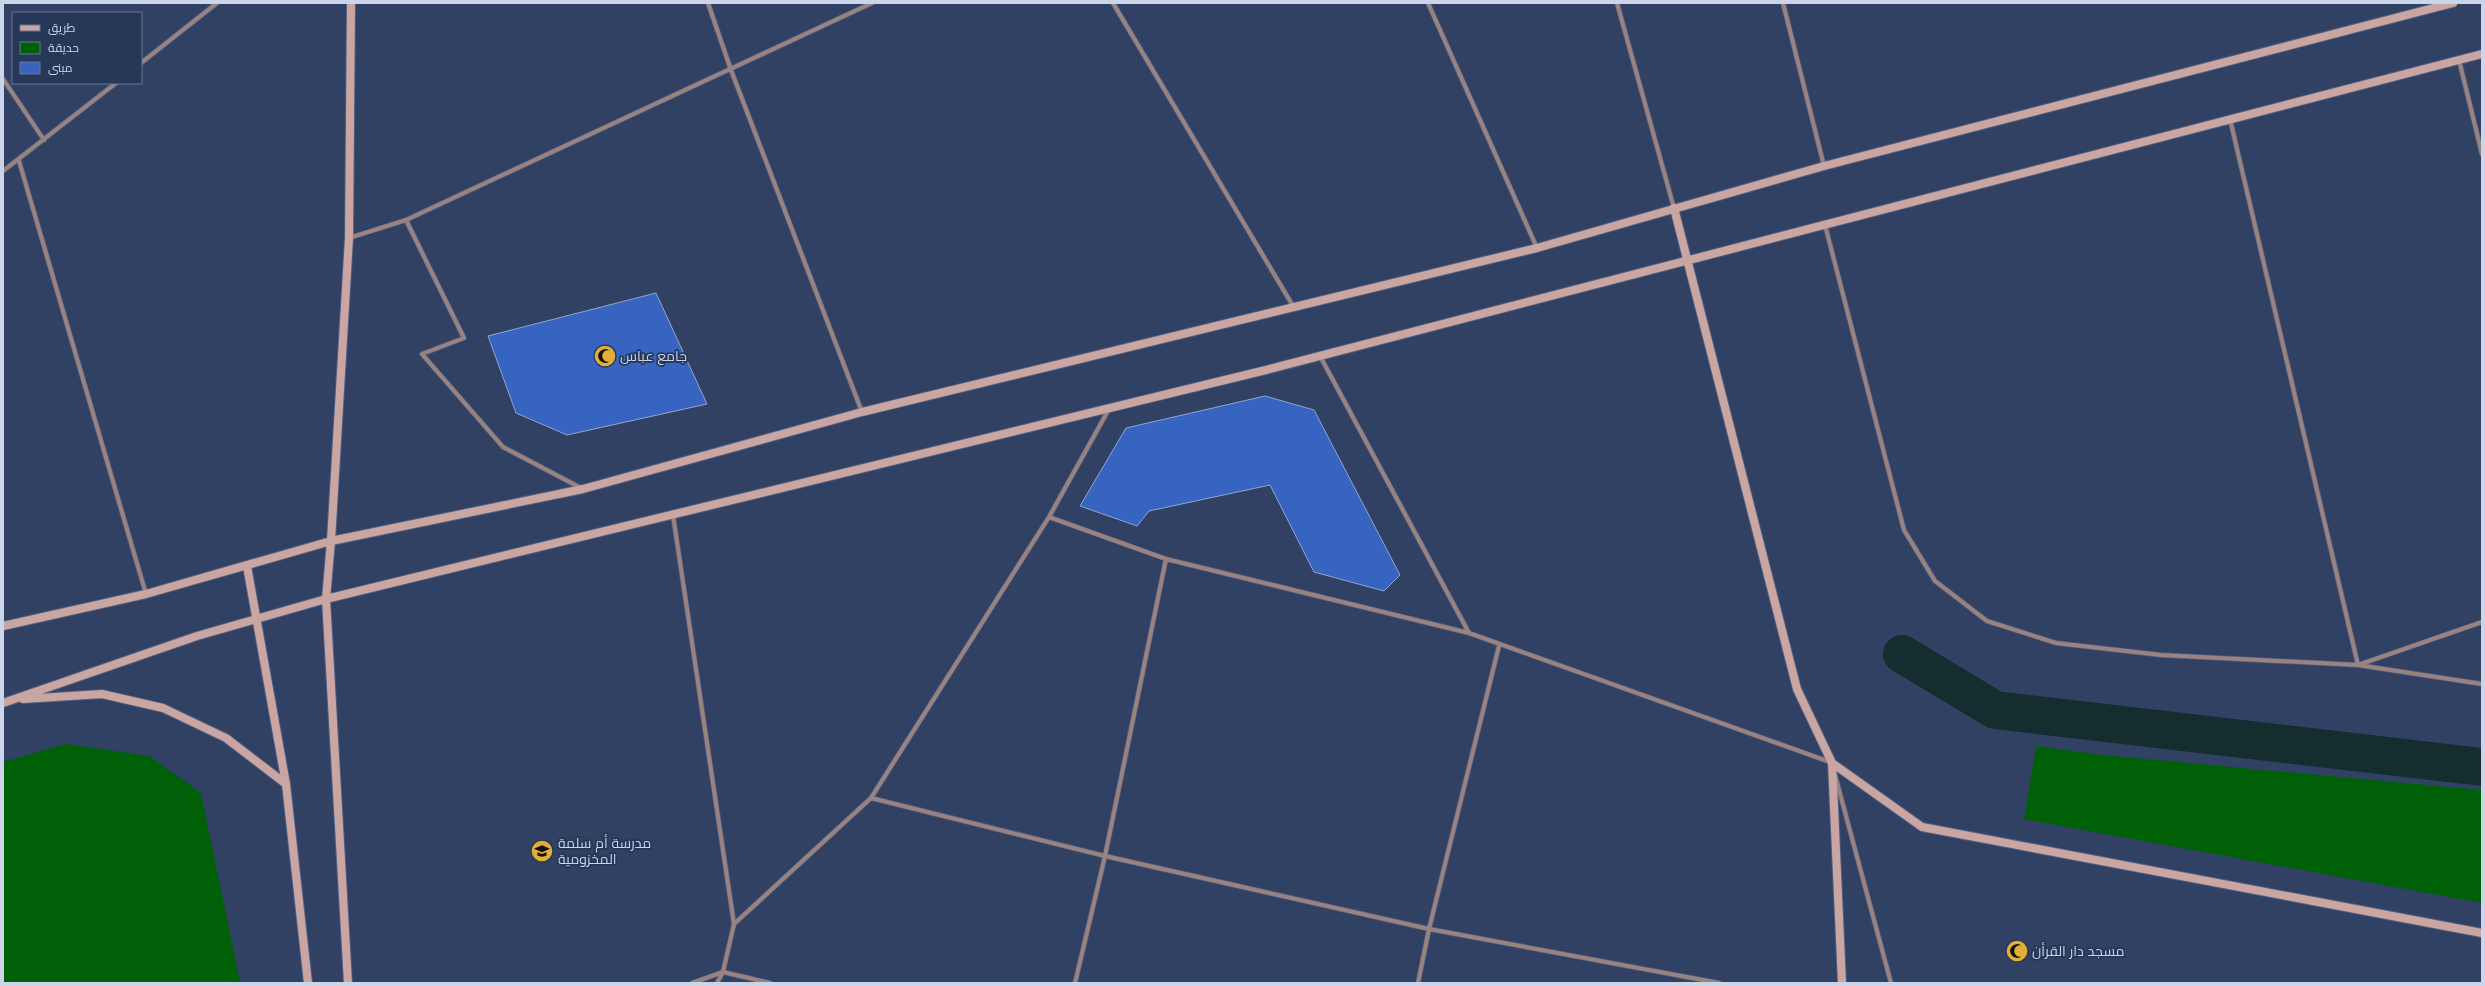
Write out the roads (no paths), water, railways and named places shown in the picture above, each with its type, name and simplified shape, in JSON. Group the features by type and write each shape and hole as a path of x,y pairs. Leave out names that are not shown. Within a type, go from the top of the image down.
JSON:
{"main road":[{"path":"348,983 326,599 332,541 349,238 352,35 350,3"},
{"path":"3,626 146,594 332,541 583,490 862,412 1293,306 1537,248 1824,166 2453,3"},
{"path":"3,703 197,636 326,599 1320,356 2482,54"},
{"path":"1674,208 1797,689 1832,763 1842,983"},
{"path":"247,566 258,619 286,784 308,983"},
{"path":"12,700 102,694 163,708 226,738 286,784"},
{"path":"1832,763 1922,827 2482,933"}],"street":[{"path":"142,62 217,3"},
{"path":"708,3 731,70 862,412"},
{"path":"349,238 406,220 731,70 872,3"},
{"path":"1113,3 1293,306"},
{"path":"1428,3 1537,248"},
{"path":"1617,3 1674,208"},
{"path":"1783,3 1824,166"},
{"path":"2459,60 2482,154"},
{"path":"3,79 44,140"},
{"path":"3,171 19,161 115,84"},
{"path":"2230,119 2358,665"},
{"path":"19,161 146,594"},
{"path":"406,220 464,338 422,354 503,447 583,490"},
{"path":"1825,224 1904,530 1935,581 1987,621 2056,643 2160,655 2358,665 2482,684"},
{"path":"1320,356 1469,633"},
{"path":"734,924 871,798 1049,518 1110,407"},
{"path":"673,515 734,924 723,972 717,983"},
{"path":"1049,518 1166,559 1469,633 1499,646 1832,763 1891,983"},
{"path":"1075,983 1105,856 1166,559"},
{"path":"2358,665 2482,622"},
{"path":"1418,983 1429,929 1499,646"},
{"path":"871,798 1105,856 1429,929 1719,983"},
{"path":"692,983 723,972 770,983"}],"waterway":[{"path":"1902,654 1995,710 2482,767"}],"place":[{"name":"جامع عباس","path":"605,356"},
{"name":"مدرسة أم سلمة المخزومية","path":"542,851"},
{"name":"مسجد دار القرأن","path":"2017,951"}]}
